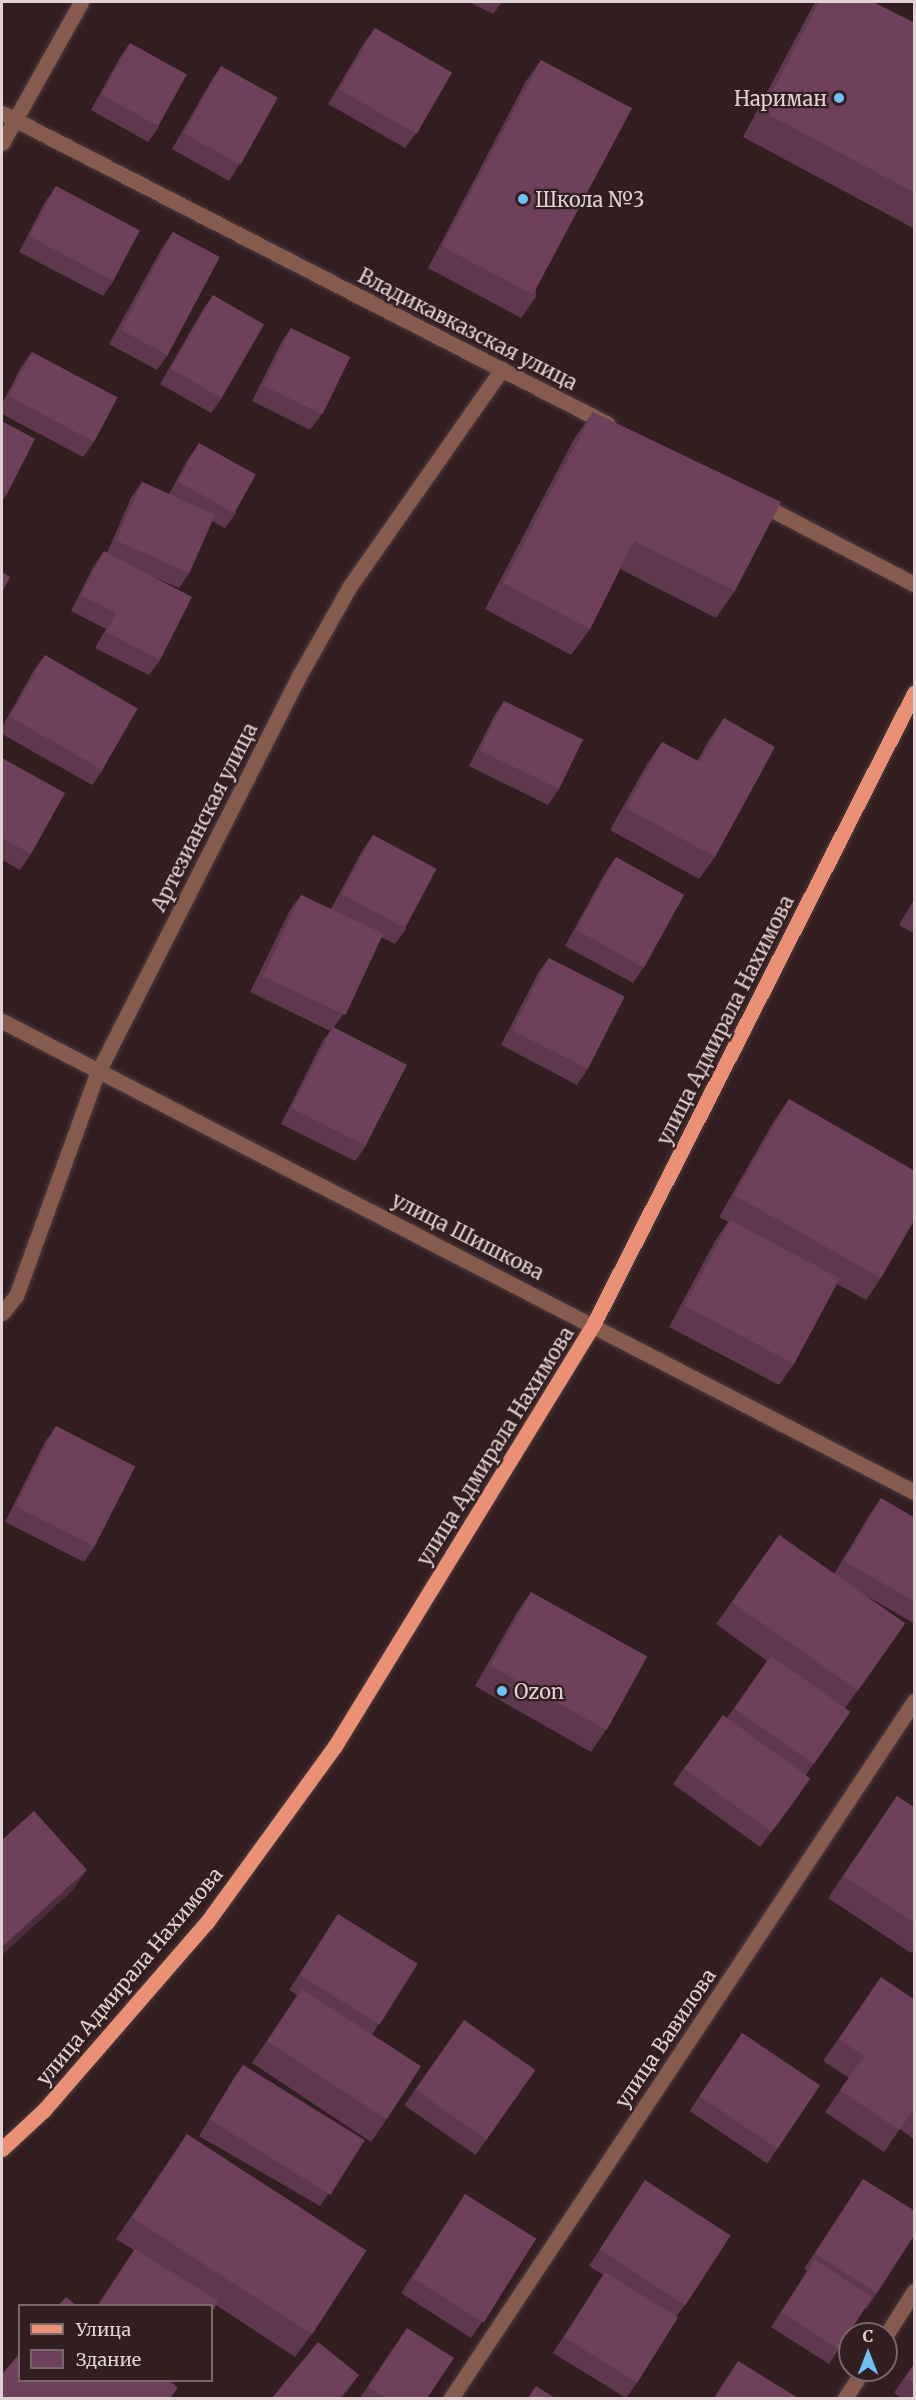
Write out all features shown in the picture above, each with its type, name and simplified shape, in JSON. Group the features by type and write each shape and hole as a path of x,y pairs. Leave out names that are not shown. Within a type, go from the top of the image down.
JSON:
{"main road":[{"name":"улица Адмирала Нахимова","path":"2,2149 44,2110 207,1922 335,1746 594,1323 915,693"}],"street":[{"path":"2,143 8,116 81,2"},
{"name":"Владикавказская улица","path":"8,116 629,435"},
{"name":"Артезианская улица","path":"2,1313 16,1296 97,1074 344,596 502,369"},
{"path":"745,496 915,585"},
{"name":"улица Шишкова","path":"2,1021 97,1074 594,1323 915,1492"},
{"name":"улица Вавилова","path":"452,2398 915,1701"},
{"path":"895,2322 915,2291"},
{"path":"845,2398 855,2382"}],"building":[{"name":"Нариман","path":"819,2 873,2 915,23 915,193 762,111"},
{"path":"375,28 452,72 417,134 340,89"},
{"path":"130,43 187,75 158,126 101,95"},
{"name":"Школа №3","path":"541,60 632,108 533,295 442,246"},
{"path":"221,66 278,98 241,165 184,133"},
{"path":"56,186 140,231 113,281 29,236"},
{"path":"173,232 220,257 168,355 121,330"},
{"path":"213,295 264,324 222,398 170,369"},
{"path":"291,328 350,357 322,414 263,386"},
{"path":"32,352 118,398 94,442 9,396"},
{"path":"593,412 781,502 735,591 634,541 590,629 503,583"},
{"path":"2,421 35,439 7,494 2,491"},
{"path":"199,443 256,475 235,513 178,481"},
{"path":"142,482 215,515 189,573 116,540"},
{"path":"104,551 192,597 160,660 106,632 116,613 81,595"},
{"path":"2,572 10,577 2,592"},
{"path":"45,655 138,708 102,770 10,716"},
{"path":"504,701 583,740 559,789 480,750"},
{"path":"724,718 775,747 715,857 626,808 662,742 700,762"},
{"path":"2,758 65,793 31,854 2,838"},
{"path":"373,835 437,869 405,928 342,894"},
{"path":"616,857 684,895 644,967 576,930"},
{"path":"301,895 383,933 345,1015 263,977"},
{"path":"549,958 625,997 588,1069 512,1030"},
{"path":"333,1027 407,1065 366,1146 292,1108"},
{"path":"789,1099 915,1171 915,1219 881,1278 734,1195"},
{"path":"730,1220 839,1278 794,1364 684,1306"},
{"path":"56,1426 135,1466 94,1547 15,1506"},
{"path":"881,1498 915,1518 915,1602 844,1561"},
{"path":"779,1535 905,1623 858,1691 732,1602"},
{"path":"531,1592 647,1656 607,1730 490,1665"},
{"path":"771,1656 850,1712 814,1764 734,1708"},
{"path":"723,1715 810,1778 772,1832 684,1768"},
{"path":"897,1796 915,1808 915,1923 843,1876"},
{"path":"34,1811 87,1870 2,1947 2,1840"},
{"path":"338,1914 418,1964 380,2025 300,1975"},
{"path":"881,1977 915,2000 915,2047 913,2049 915,2050 915,2108 899,2130 840,2090 864,2056 839,2039"},
{"path":"302,1989 421,2066 387,2119 268,2042"},
{"path":"464,2020 535,2070 487,2140 415,2090"},
{"path":"742,2033 820,2086 777,2149 700,2096"},
{"path":"243,2065 364,2141 330,2195 209,2119"},
{"path":"187,2134 366,2251 312,2334 133,2218"},
{"path":"863,2179 915,2211 915,2234 877,2293 815,2254"},
{"path":"645,2180 731,2236 685,2305 600,2250"},
{"path":"465,2194 536,2239 484,2322 413,2278"},
{"path":"135,2249 218,2301 213,2310 213,2304 99,2304"},
{"path":"815,2260 872,2297 856,2322 838,2322 838,2349 781,2312"},
{"path":"605,2272 678,2318 637,2383 564,2337"},
{"path":"66,2297 75,2304 60,2304"},
{"path":"407,2328 454,2358 427,2398 386,2398 368,2387"},
{"path":"318,2342 359,2375 340,2398 272,2398"},
{"path":"18,2355 18,2382 171,2382 178,2388 170,2398 2,2398 2,2374"},
{"path":"738,2361 798,2398 714,2398"},
{"path":"915,2363 915,2384 905,2378"},
{"path":"536,2386 555,2398 528,2398"}],"place":[{"name":"Нариман","path":"839,98"},
{"name":"Школа №3","path":"523,199"},
{"name":"Ozon","path":"502,1691"}]}
